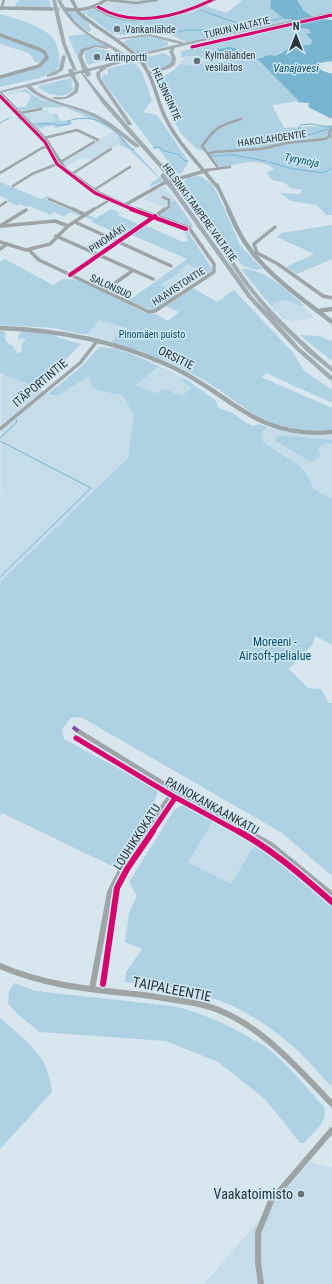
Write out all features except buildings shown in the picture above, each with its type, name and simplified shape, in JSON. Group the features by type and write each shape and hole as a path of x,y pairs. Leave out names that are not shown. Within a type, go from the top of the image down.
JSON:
{"highway":[{"path":"1,93 31,84 61,70 64,56 55,23 56,0"},
{"path":"56,0 77,27 124,59"},
{"name":"HELSINKI-TAMPERE VALTATIE","path":"56,0 64,44 98,103 163,176 176,185 186,196 233,264 266,307 291,333 332,370"},
{"name":"TURUN VALTATIE","path":"1,93 124,59 159,52 188,43 332,13"},
{"name":"TURUN VALTATIE","path":"143,55 150,52 252,29"},
{"path":"116,40 149,35 178,43 188,43"},
{"path":"148,72 162,70 173,64 175,60 171,51 173,44 168,40"},
{"path":"31,84 46,96 53,98 66,98 74,94 77,90 80,54 83,50 91,47 103,47 112,50 124,59"},
{"path":"159,52 167,53 173,56"},
{"path":"64,56 130,124"},
{"path":"124,59 102,69 98,73 98,77 130,124 171,175"},
{"name":"HELSINKI-TAMPERE VALTATIE","path":"79,71 104,102 171,175 176,185 250,297 297,348 332,380"},
{"path":"31,84 42,98 75,107 99,118 116,128 137,146"}],"main road":[{"path":"67,10 92,7 108,0"},
{"path":"73,2 79,9"},
{"path":"1,8 51,9"},
{"name":"HELSINGINTIE","path":"79,9 83,16 97,28 134,54 148,72 165,117 174,132 207,171 218,188 239,233 252,252 270,272 332,322"},
{"path":"0,35 41,50 48,58 39,66 0,77"},
{"path":"1,93 44,138 59,162 72,174 94,190 125,205 164,183 207,171"},
{"path":"319,313 332,310"},
{"name":"ORSITIE","path":"0,328 44,331 96,340 134,351 181,371 250,415 269,425 305,432 332,432"}],"street":[{"path":"108,0 130,3 157,0"},
{"path":"92,7 104,14 112,16 153,19 187,13 215,0"},
{"path":"1,8 2,1"},
{"path":"20,113 41,109"},
{"path":"218,170 202,146 214,130 219,126 241,119"},
{"name":"HAKOLAHDENTIE","path":"208,154 215,152 261,149 287,142 325,139 330,136 329,132 332,128"},
{"path":"44,138 77,130 93,136 98,140"},
{"path":"13,186 37,171 59,162 94,142"},
{"path":"0,173 42,148 50,146"},
{"path":"72,174 111,149"},
{"path":"94,190 130,167"},
{"path":"207,171 230,167"},
{"path":"125,205 155,216 168,207 170,203 163,197"},
{"path":"50,199 86,215"},
{"path":"0,242 29,250 47,245 68,226 110,199"},
{"path":"0,206 6,202"},
{"path":"1,226 26,210"},
{"name":"HAAVISTONTIE","path":"146,312 155,311 215,270 214,264 189,228 155,216"},
{"path":"1,226 55,221 68,226"},
{"path":"75,222 171,266"},
{"path":"275,227 254,244 257,253 278,264 324,296 332,298"},
{"path":"56,236 153,279"},
{"path":"0,250 7,244"},
{"name":"SALONSUO","path":"29,250 39,260 146,312"},
{"path":"104,291 132,271"},
{"name":"ITÄPORTINTIE","path":"0,429 80,363 96,340"},
{"name":"PAINOKANKAANKATU","path":"78,731 174,790 271,845 332,895"},
{"name":"LOUHIKKOKATU","path":"92,989 108,901 114,882 127,859 174,790"},
{"name":"TAIPALEENTIE","path":"0,966 15,974 48,984 164,997 207,1006 237,1020 280,1049 332,1104"},
{"path":"261,1284 258,1263 258,1233 271,1201 332,1130"}],"shaded area":[{"path":"112,0 209,0 187,11 174,15 149,17 113,15 106,13 100,8"},
{"path":"186,56 205,57 209,61 196,66 179,64"},
{"path":"45,110 53,114 57,121 32,123 22,114"},
{"path":"114,131 119,135 120,143 92,160 81,158 65,167 62,162"},
{"path":"164,186 175,200 166,208 144,199 151,193"},
{"path":"188,264 201,270 170,290 161,286 181,272 179,271"},
{"path":"289,300 301,306 314,317 294,322 282,318 271,306 274,302"},
{"path":"99,320 127,328 112,341 87,335"},
{"path":"159,366 184,378 184,381 191,388 182,396 165,389 154,393 135,385"},
{"path":"1,372 48,394 57,396 89,375 99,391 122,395 134,415 129,458 0,582"},
{"path":"267,427 296,434 332,435 332,500 314,489 307,475 286,456 263,442 261,433"},
{"path":"213,821 255,844 231,884 187,861"},
{"path":"310,1162 332,1168 332,1284 204,1284"}],"green space":[{"path":"20,0 49,0 51,8 15,7 16,3"},
{"path":"240,0 271,0 270,8 284,19 290,18 293,20 186,42 172,35 147,33 122,35 111,33 86,14 88,10 94,9 102,14 129,19 160,19 190,13 206,6 226,13 242,1"},
{"path":"297,0 332,0 332,12 311,16 303,10"},
{"path":"65,10 82,16 88,23 91,31 87,32 78,25"},
{"path":"0,14 38,27 51,36 56,43 60,60 59,67 45,76 0,87 0,78 42,65 48,57 46,53 22,42 23,41 17,41 0,35"},
{"path":"291,24 298,29 302,28 310,31 311,33 307,34 312,40 311,44 280,52 275,56 258,59 242,56 209,55 218,59 256,59 300,101 272,105 284,128 332,125 332,215 326,215 317,205 291,201 280,193 300,194 302,190 291,188 285,183 273,180 266,173 274,169 268,165 248,162 221,168 210,155 196,148 181,134 169,111 159,79 174,70 179,64 196,66 209,61 195,56 181,58 182,51"},
{"path":"86,34 110,47 86,48 79,53 81,66 68,36"},
{"path":"0,36 42,51 46,56 42,63 35,62 29,53 0,44"},
{"path":"148,36 168,42 168,46 137,54 123,42 135,37"},
{"path":"96,48 109,51 115,57 88,65 85,58 85,52 89,49"},
{"path":"164,53 172,58 172,63 167,67 158,70 154,70 147,66 140,59"},
{"path":"134,62 142,72 152,100 143,112 157,115 187,159 188,163 181,174 176,173 158,148 155,149 102,80 103,74 107,75 108,73 107,69"},
{"path":"71,78 73,90 65,95 60,96 50,94 38,86"},
{"path":"26,89 33,95 43,100 84,112 103,122 120,135 163,181 150,187 151,183 159,178 131,152 132,151 120,145 119,135 96,121 65,107 36,108 20,111 17,107 26,107 31,96 22,91 4,94"},
{"path":"53,114 57,114 60,121 70,120 73,124 55,128 53,125 38,129 32,123 57,121"},
{"path":"200,176 211,183 220,199 240,245 262,269 257,270 244,266 237,260 213,227 184,181 188,178"},
{"path":"0,182 41,199 47,196 50,197 46,200 83,215 80,216 71,212 64,217 54,212 50,215 30,206 27,207 20,204 17,206 6,200 8,199 0,196"},
{"path":"175,200 192,224 193,228 157,216 171,206 171,203"},
{"path":"111,209 120,213 118,215 140,225 151,217 153,218 144,225 183,242 188,241 184,230 186,229 213,270 208,274 188,264 179,271 181,272 161,285 177,295 153,311 128,301 187,259 130,234 120,241 118,240 123,236 91,222 93,220 85,217 88,215 96,218"},
{"path":"332,225 332,259 297,274 286,267 314,254 277,237 282,233"},
{"name":"Pinomäen puisto","path":"5,259 53,285 63,279 78,280 146,313 156,314 168,321 179,312 166,306 193,288 217,302 234,290 294,354 304,371 332,390 332,403 266,373 261,377 332,408 332,430 296,429 275,424 257,416 192,373 164,359 162,360 112,341 127,328 99,320 87,335 53,328 0,325 0,262"},
{"path":"241,269 259,272 267,276 304,305 301,306 293,302 282,300 271,306"},
{"path":"0,331 4,331 6,342 13,346 17,353 22,352 21,346 26,338 19,339 18,336 22,331 52,334 81,344 38,388 0,373"},
{"path":"300,335 320,336 332,342 332,361"},
{"name":"Moreeni - Airsoft-pelialue","path":"99,347 107,347 122,351 159,366 136,385 154,393 165,389 182,396 191,388 183,381 184,378 215,400 219,408 232,413 253,426 259,424 267,427 261,433 263,442 300,466 307,475 314,489 332,500 332,645 315,636 312,645 289,669 308,688 321,689 329,703 332,703 332,876 282,833 81,717 71,718 62,729 64,739 158,790 156,798 116,868 2,813 0,816 0,582 128,458 134,415 122,395 99,391 92,386 89,376 57,396 48,394 81,367"},
{"path":"277,435 332,440 332,444 326,443 318,448 321,455 311,462 276,441 275,438"},
{"path":"181,806 186,806 213,821 188,862 231,884 255,844 273,856 332,905 332,1087 297,1050 257,1019 237,1008 196,993 174,988 125,982 126,972 142,949 125,942 129,913 137,896 129,882 174,810"},
{"path":"14,983 36,991 172,1006 192,1011 222,1023 264,1046 292,1071 324,1107 325,1112 322,1122 304,1143 300,1143 266,1100 218,1062 166,1041 40,1032 17,1014 8,1003 9,992"},
{"path":"0,1018 27,1042 41,1058 50,1079 52,1092 0,1149"}],"water":[{"name":"Vanajavesi","path":"271,0 297,0 303,10 314,18 332,20 332,61 319,63 317,67 332,74 332,119 308,107 309,103 297,102 299,101 258,60 242,58 239,60 213,58 215,57 207,54 214,55 215,50 229,47 240,51 245,57 258,59 269,55 275,56 288,49 311,44 312,40 306,34 311,33 308,29 294,28 293,26 296,23 294,20 284,19 270,8"}],"waterway":[{"path":"200,10 246,26 282,18"},
{"path":"120,30 126,31 147,29 175,33 186,30 218,30 244,26"},
{"name":"Tyrynoja","path":"0,123 9,118"},
{"path":"18,118 24,123"},
{"name":"Tyrynoja","path":"37,124 56,124 57,126 69,124 68,121 81,118 100,121 112,128 126,144 134,150"},
{"path":"328,129 309,135 296,136 300,125 311,124 328,127 332,126"},
{"name":"Tyrynoja","path":"153,148 159,147 164,151 178,154 185,161 188,161"},
{"name":"Tyrynoja","path":"211,156 233,155 266,161"},
{"name":"Tyrynoja","path":"269,162 289,168 323,173 332,168"},
{"path":"0,438 16,423 17,420"},
{"path":"0,441 91,488 0,577"}],"tunnel":[{"path":"51,9 65,9"}],"marked path":[{"path":"73,727 78,731"}],"cycle path":[{"path":"98,7 109,14 123,17 155,17 186,11 212,0"},
{"path":"192,47 332,15"},
{"path":"0,96 45,142 57,164 95,193 127,208 186,229"},
{"name":"PINOMÄKI","path":"70,275 155,216"},
{"path":"76,738 171,795 260,843 278,856 332,902"},
{"path":"103,984 117,888 127,869 175,798"}],"place":[{"name":"Vankanlähde","path":"117,29"},
{"name":"Antinportti","path":"97,57"},
{"name":"Kylmälahden vesilaitos","path":"197,61"},
{"name":"Vaakatoimisto","path":"301,1194"}]}
